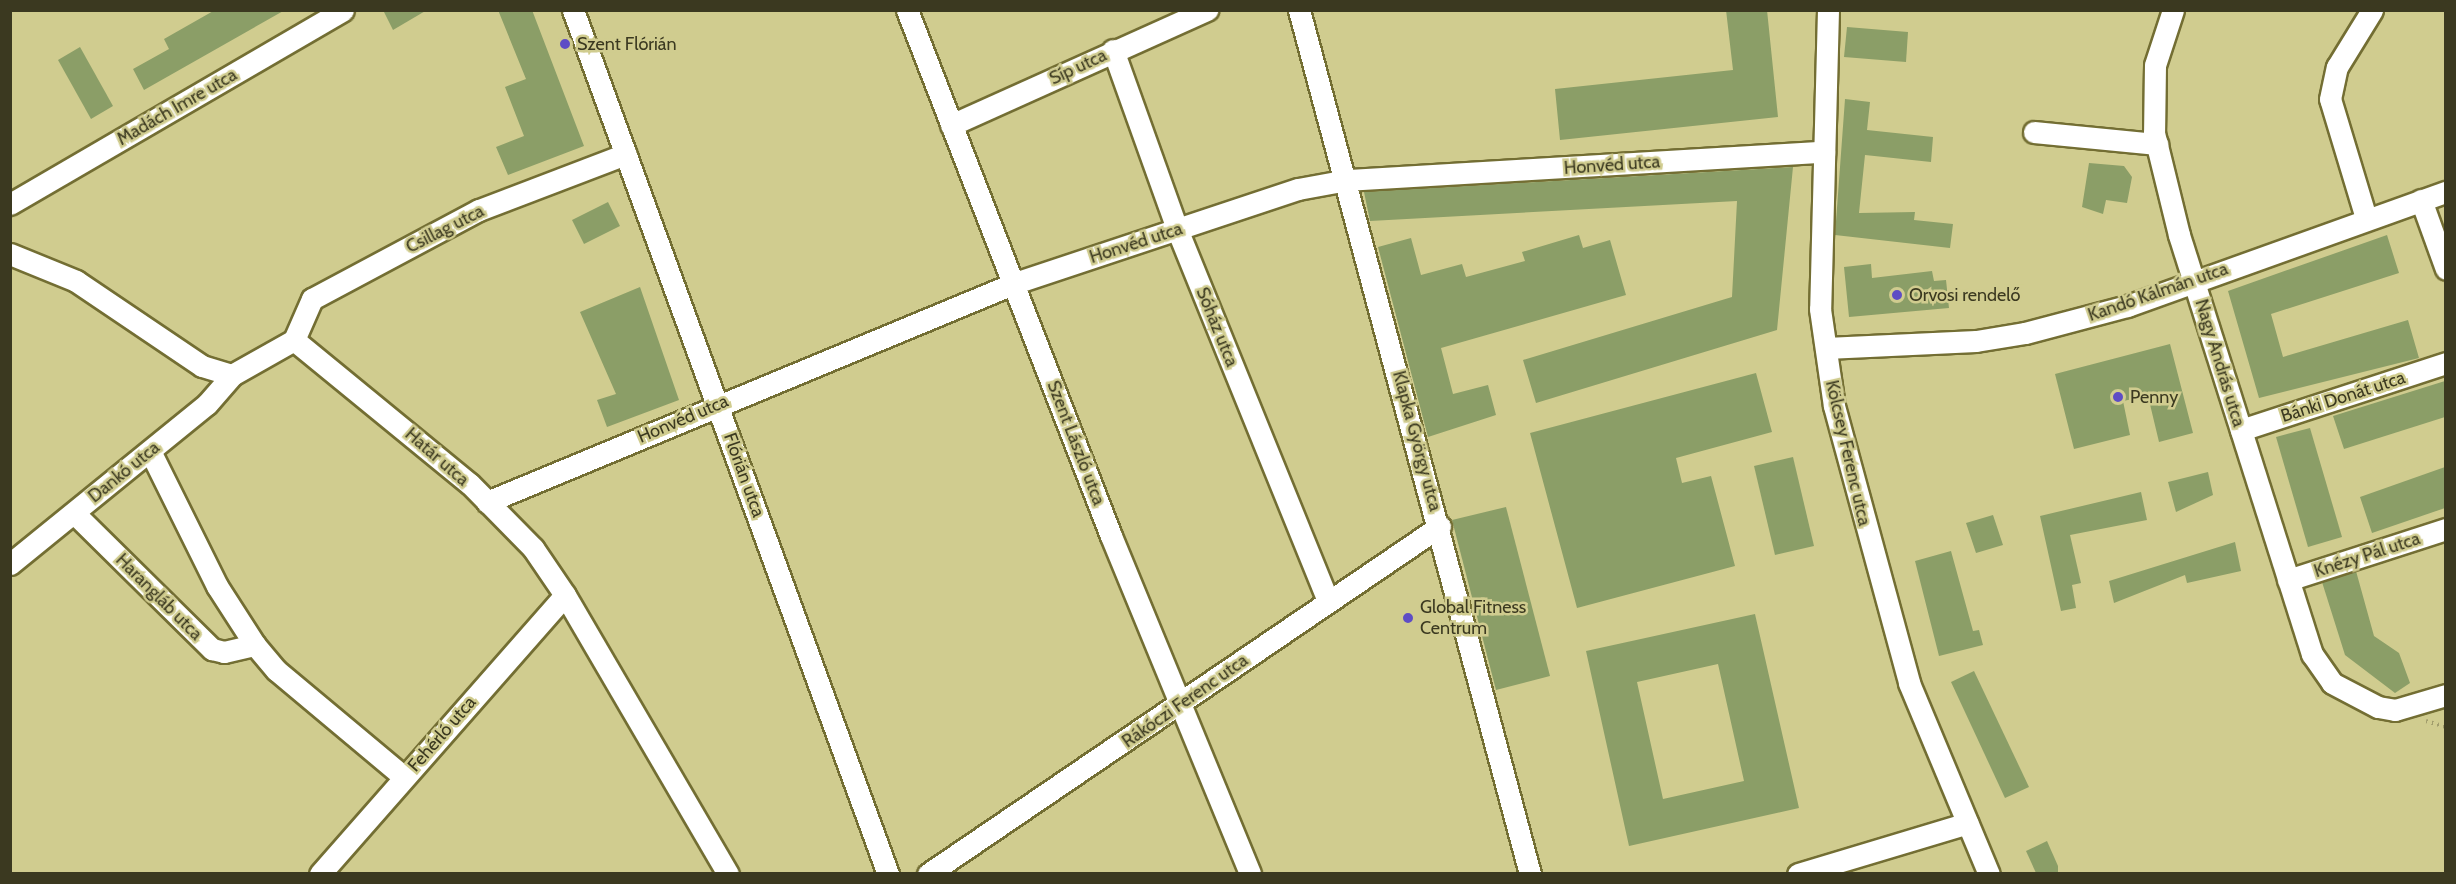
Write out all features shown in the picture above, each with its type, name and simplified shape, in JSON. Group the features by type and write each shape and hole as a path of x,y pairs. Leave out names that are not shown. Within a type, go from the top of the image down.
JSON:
{"street":[{"name":"Madách Imre utca","path":"10,204 343,10"},
{"name":"Flórián utca","path":"573,10 888,873"},
{"name":"Szent László utca","path":"907,10 1180,705 1250,873"},
{"name":"Síp utca","path":"951,125 1113,50 1207,10"},
{"name":"Klapka György utca","path":"1299,10 1440,526 1530,873"},
{"name":"Kölcsey Ferenc utca","path":"1828,10 1824,152 1819,227 1826,348 1834,406 1906,672 1989,873"},
{"name":"Nagy András utca","path":"2173,10 2155,65 2157,144 2195,280 2313,654 2332,683 2351,697 2395,710 2445,695"},
{"path":"2366,218 2330,99 2337,67 2372,10"},
{"name":"Sóház utca","path":"1113,50 1177,229 1328,600"},
{"path":"2034,132 2157,144"},
{"name":"Honvéd utca","path":"487,502 718,404 1015,283 1298,189 1347,180 1824,152"},
{"name":"Csillag utca","path":"294,340 312,299 479,210 626,154"},
{"name":"Kandó Kálmán utca","path":"1826,348 1976,341 2025,333 2127,306 2366,218 2445,192"},
{"path":"2421,200 2445,269"},
{"path":"10,254 76,281 202,366 232,375 294,340"},
{"name":"Határ utca","path":"294,340 487,502 533,548 565,595 728,873"},
{"name":"Bánki Donát utca","path":"2241,430 2445,363"},
{"name":"Dankó utca","path":"10,564 207,405 232,375"},
{"path":"150,451 217,586 255,645 276,670 404,777"},
{"name":"Harangláb utca","path":"74,513 212,649 224,652 255,645"},
{"name":"Rákóczi Ferenc utca","path":"928,873 1180,705 1328,600 1440,526"},
{"name":"Knézy Pál utca","path":"2288,580 2445,529"},
{"name":"Fehérló utca","path":"320,873 565,595"},
{"path":"1798,873 1968,823"}],"building":[{"path":"215,10 285,10 144,90 133,69 169,49 164,39"},
{"path":"383,10 427,10 393,30"},
{"path":"498,10 532,10 584,146 508,175 496,147 524,136 505,87 526,79"},
{"path":"1726,10 1767,10 1778,117 1560,140 1555,89 1733,70"},
{"path":"1847,27 1908,32 1906,62 1844,57"},
{"path":"80,47 113,106 91,119 58,60"},
{"path":"1845,99 1870,102 1867,130 1933,137 1931,162 1865,155 1859,213 1915,212 1914,220 1953,224 1950,248 1835,235"},
{"path":"2089,163 2124,166 2132,177 2127,203 2106,200 2103,214 2082,207"},
{"path":"1793,167 1777,330 1536,403 1523,360 1732,297 1737,201 1370,221 1364,192"},
{"path":"608,202 620,226 584,244 572,220"},
{"path":"1579,235 1583,248 1610,240 1626,295 1441,348 1453,394 1488,385 1496,415 1428,437 1378,247 1411,238 1421,275 1462,264 1466,277 1525,261 1522,252"},
{"path":"2387,235 2399,273 2271,314 2283,357 2408,320 2419,358 2259,398 2228,291"},
{"name":"Orvosi rendelő","path":"1871,264 1872,278 1932,271 1934,281 1946,280 1949,308 1849,317 1844,267"},
{"path":"640,287 679,400 607,427 597,400 616,394 580,312"},
{"path":"2170,344 2193,433 2159,442 2148,396 2123,401 2130,435 2074,449 2055,374"},
{"path":"1756,373 1772,432 1676,458 1682,483 1711,476 1735,566 1577,608 1530,433"},
{"path":"2445,381 2445,417 2344,449 2333,416"},
{"path":"2310,428 2342,537 2308,547 2276,437"},
{"path":"1793,457 1814,546 1775,555 1754,466"},
{"path":"2445,467 2445,508 2372,533 2360,497"},
{"path":"2208,472 2213,495 2176,512 2168,482"},
{"path":"2141,492 2147,520 2070,535 2081,583 2072,585 2076,608 2061,611 2040,516"},
{"path":"1506,507 1550,676 1496,690 1452,520"},
{"path":"1993,515 2003,545 1976,553 1966,523"},
{"path":"2235,542 2241,571 2187,583 2185,575 2114,603 2109,581"},
{"path":"1951,551 1973,631 1979,630 1983,645 1939,656 1915,561"},
{"path":"2356,571 2374,636 2399,653 2410,683 2395,693 2345,655 2322,582"},
{"path":"1755,614 1799,808 1629,846 1586,651","holes":["1718,664 1744,781 1663,799 1637,682"]},
{"path":"1974,671 2029,787 2005,798 1951,682"},
{"path":"2047,841 2058,866 2058,873 2036,873 2026,851"}],"place":[{"name":"Szent Flórián","path":"565,44"},
{"name":"Orvosi rendelő","path":"1897,295"},
{"name":"Penny","path":"2118,397"},
{"name":"Global Fitness Centrum","path":"1408,618"}]}
